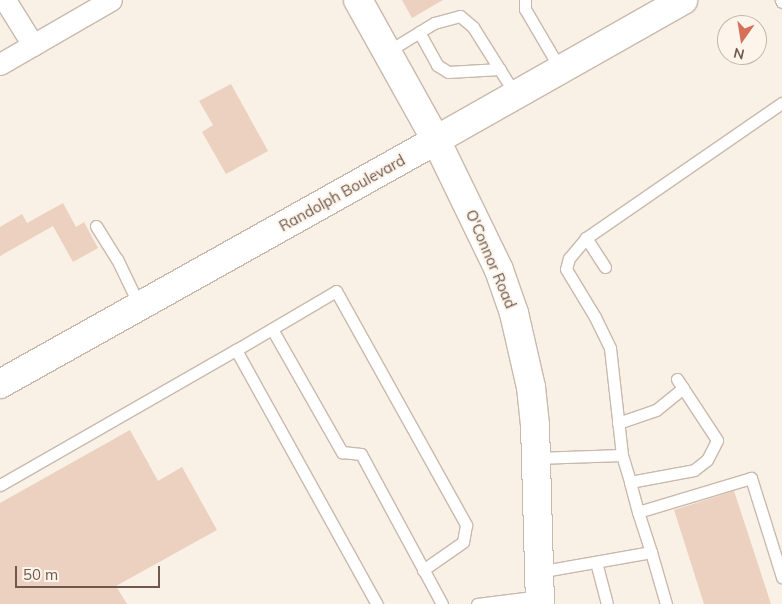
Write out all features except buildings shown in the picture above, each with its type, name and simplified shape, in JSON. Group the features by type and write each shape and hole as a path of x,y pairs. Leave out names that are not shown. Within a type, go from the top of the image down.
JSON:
{"main road":[{"name":"O'Connor Road","path":"358,0 436,140 499,270 514,313 531,387 539,591"},
{"name":"Randolph Boulevard","path":"0,384 683,0"}],"street":[{"path":"5,0 33,45"},
{"path":"0,64 111,0"}],"lane":[{"path":"525,0 525,9 560,69"},
{"path":"387,52 434,23 460,16 473,27 515,94"},
{"path":"419,32 437,65 448,72 500,69"},
{"path":"666,604 622,455 610,348 596,317 566,269 569,258 586,238 782,103"},
{"path":"96,226 118,259 139,305"},
{"path":"586,238 605,267"},
{"path":"0,485 336,291 466,525 463,542 423,570"},
{"path":"272,329 342,452 361,454 442,604"},
{"path":"236,350 377,604"},
{"path":"618,422 656,410 680,384 717,440 707,460 694,470 630,482"},
{"path":"535,458 622,455"},
{"path":"638,512 751,478 782,577"},
{"path":"477,604 539,591 596,562 651,552"},
{"path":"596,562 607,604"}]}
